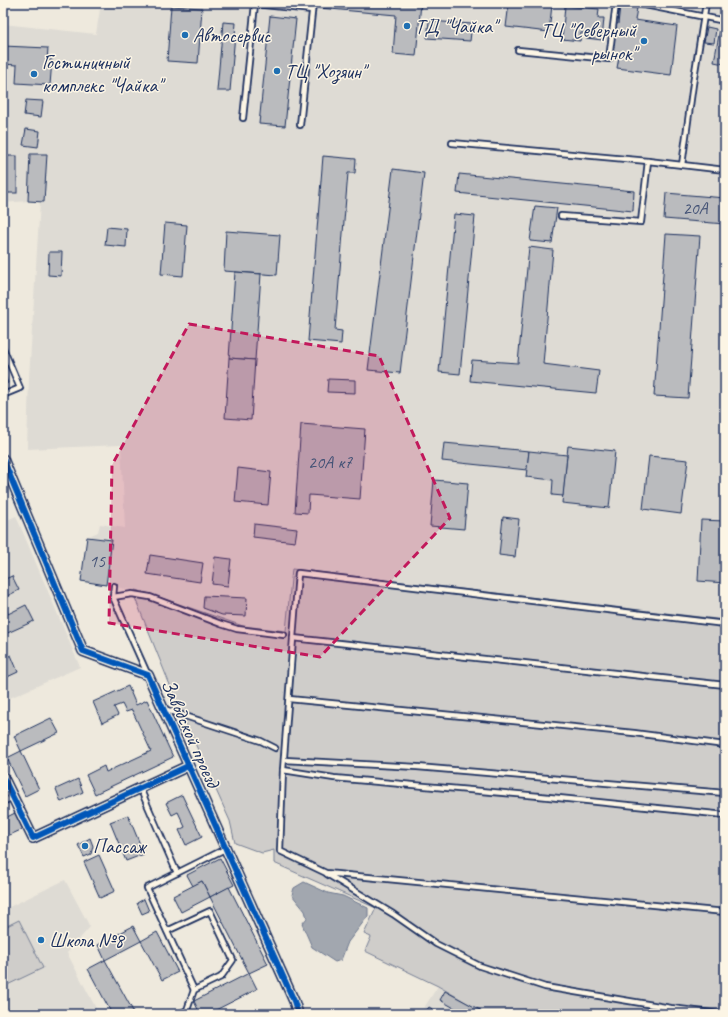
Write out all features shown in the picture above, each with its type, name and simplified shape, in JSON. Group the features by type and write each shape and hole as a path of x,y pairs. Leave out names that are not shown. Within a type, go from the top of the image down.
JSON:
{"street":[{"name":"Заводской проезд","path":"3,459 83,651 148,675 225,850 294,1001 298,1014"},
{"path":"3,777 33,838 188,766"}],"lane":[{"path":"300,125 313,3"},
{"path":"518,50 609,59 616,3"},
{"path":"635,3 725,21"},
{"path":"682,165 706,3"},
{"path":"243,118 255,4 312,10"},
{"path":"452,143 648,161 725,170"},
{"path":"561,216 641,222 648,161"},
{"path":"3,348 20,388 3,395"},
{"path":"720,1014 672,1008 545,987 480,966 436,944 394,914 326,873 280,851 283,770 298,573 725,624"},
{"path":"114,586 113,597 148,675"},
{"path":"113,597 132,594 150,597 237,629 284,635"},
{"path":"293,638 725,685"},
{"path":"289,698 634,733 725,745"},
{"path":"162,708 261,741 275,748"},
{"path":"284,760 417,767 725,793"},
{"path":"283,770 334,778 539,796 725,815"},
{"path":"140,788 177,873"},
{"path":"3,802 13,797"},
{"path":"179,1014 187,1010 194,990 147,888 225,850"},
{"path":"326,873 725,912"},
{"path":"167,931 210,911 232,960 221,977 194,990"}],"highlighted area":[{"path":"189,324 379,356 450,518 320,657 109,623 112,465"}],"shaded area":[{"path":"101,3 725,3 725,620 292,569 287,631 243,626 147,593 81,581 87,537 98,532 100,524 125,528 121,445 27,449 29,378 40,202 28,201 3,203 3,24 96,34"},
{"path":"16,516 80,667 3,701 3,522"},
{"path":"292,569 725,620 725,1014 486,1014 438,986 365,951 371,937 364,934 376,908 274,863 274,850 262,853 235,843 230,821 180,710 135,598 135,590 243,626 286,631"},
{"name":"Школа №8","path":"65,880 90,927 67,953 99,1014 3,1014 3,910"},
{"path":"304,882 328,893 343,896 368,908 368,916 348,942 341,960 335,962 312,947 302,924 307,918 305,911 292,895 294,888"},
{"path":"19,920 43,968 3,987 3,928"},
{"path":"438,986 486,1014 420,1014"}],"building":[{"name":"ТД \"Чайка\"","path":"320,3 421,3 416,56 393,54 396,15 319,8"},
{"path":"509,3 538,3 552,5 549,32 506,27"},
{"name":"Автосервис","path":"171,6 202,8 198,63 167,61"},
{"path":"565,6 599,9 598,18 604,18 602,40 586,38 586,33 581,33 580,41 562,39"},
{"name":"ТЦ \"Северный рынок\"","path":"620,6 637,8 635,20 677,26 671,75 617,68 619,57 611,55 615,23 618,24"},
{"name":"ТЦ \"Хозяин\"","path":"270,16 296,19 285,126 259,124"},
{"path":"429,21 472,24 470,41 427,38"},
{"path":"223,22 236,23 230,91 217,91"},
{"path":"707,27 716,29 714,43 704,42"},
{"path":"720,29 725,30 724,64 714,62"},
{"name":"Гостиничный комплекс \"Чайка\"","path":"3,46 48,48 47,60 52,60 50,85 16,83 17,65 3,64"},
{"path":"26,100 43,101 41,117 24,115"},
{"path":"26,129 40,131 38,147 23,145"},
{"path":"30,154 47,154 44,202 28,201"},
{"path":"5,156 17,156 17,193 5,193"},
{"path":"323,156 356,159 355,173 348,173 335,330 342,331 341,344 308,341"},
{"path":"393,169 424,173 400,373 368,370"},
{"path":"459,174 634,191 633,211 457,193"},
{"path":"666,193 725,198 725,224 664,219"},
{"path":"535,206 557,208 552,243 530,241"},
{"path":"454,214 475,216 460,374 439,372"},
{"path":"165,223 187,225 183,276 161,274"},
{"path":"107,227 127,229 126,247 105,245"},
{"path":"226,231 280,235 277,275 224,271"},
{"path":"666,234 700,236 688,398 654,396"},
{"path":"529,247 553,250 543,364 599,371 596,393 470,381 472,360 518,363"},
{"path":"49,252 62,252 61,276 48,275"},
{"path":"235,272 261,274 255,360 229,358"},
{"path":"229,358 255,360 251,420 225,418"},
{"path":"725,368 725,404 722,404"},
{"path":"3,370 8,383 3,385"},
{"path":"328,379 355,380 355,393 327,392"},
{"path":"301,424 365,429 360,499 309,495 308,513 295,512"},
{"path":"444,443 529,451 527,470 442,461"},
{"path":"568,446 615,451 609,508 562,503"},
{"path":"529,451 567,455 563,496 552,495 553,480 526,477"},
{"path":"649,456 688,460 681,514 643,509"},
{"path":"238,468 271,472 268,505 235,502"},
{"path":"434,480 468,483 464,529 430,526"},
{"path":"503,517 519,519 515,557 499,555"},
{"path":"701,520 725,521 725,583 698,581"},
{"path":"254,524 297,529 295,542 253,537"},
{"path":"87,537 112,540 106,585 81,581"},
{"path":"150,555 203,563 200,582 147,574"},
{"path":"215,557 231,559 228,586 212,584"},
{"path":"12,576 19,590 3,598 3,580"},
{"path":"204,596 247,598 246,616 222,615 203,608"},
{"path":"3,602 8,614 26,605 34,621 3,635"},
{"path":"11,655 18,672 3,679 3,659"},
{"path":"128,686 136,705 147,700 173,757 95,794 86,775 104,766 106,772 151,751 132,710 126,712 122,704 114,707 118,715 102,723 93,702"},
{"path":"51,718 59,733 21,751 14,736"},
{"path":"21,751 39,789 25,796 7,758"},
{"path":"78,779 83,792 61,802 56,789"},
{"path":"182,795 202,837 186,845 179,830 185,827 178,812 172,815 166,803"},
{"path":"15,813 23,829 3,838 3,819"},
{"path":"128,815 144,854 126,861 110,822"},
{"path":"90,838 93,846 91,854 84,857 78,845"},
{"path":"99,855 115,891 100,898 84,862"},
{"path":"220,858 234,885 210,897 202,881 193,886 187,875"},
{"path":"202,881 210,897 181,912 173,896"},
{"path":"229,887 268,964 249,973 210,897"},
{"path":"144,899 149,911 142,914 137,903"},
{"path":"133,926 141,941 105,960 98,945"},
{"path":"157,932 178,972 162,980 141,941"},
{"path":"105,960 133,1011 127,1014 112,1014 88,969"},
{"path":"249,973 257,989 208,1014 200,1014 194,1001"},
{"path":"445,991 480,1010 477,1014 465,1014 440,1000"},
{"path":"429,1007 441,1014 424,1014"}],"cycle path":[{"path":"3,459 83,651 148,675 294,1001 298,1014"},
{"path":"3,777 33,838 188,766"}],"place":[{"name":"ТД \"Чайка\"","path":"407,26"},
{"name":"Автосервис","path":"185,35"},
{"name":"ТЦ \"Северный рынок\"","path":"644,41"},
{"name":"ТЦ \"Хозяин\"","path":"277,71"},
{"name":"Гостиничный комплекс \"Чайка\"","path":"34,74"},
{"name":"Пассаж","path":"85,846"},
{"name":"Школа №8","path":"41,940"}]}
